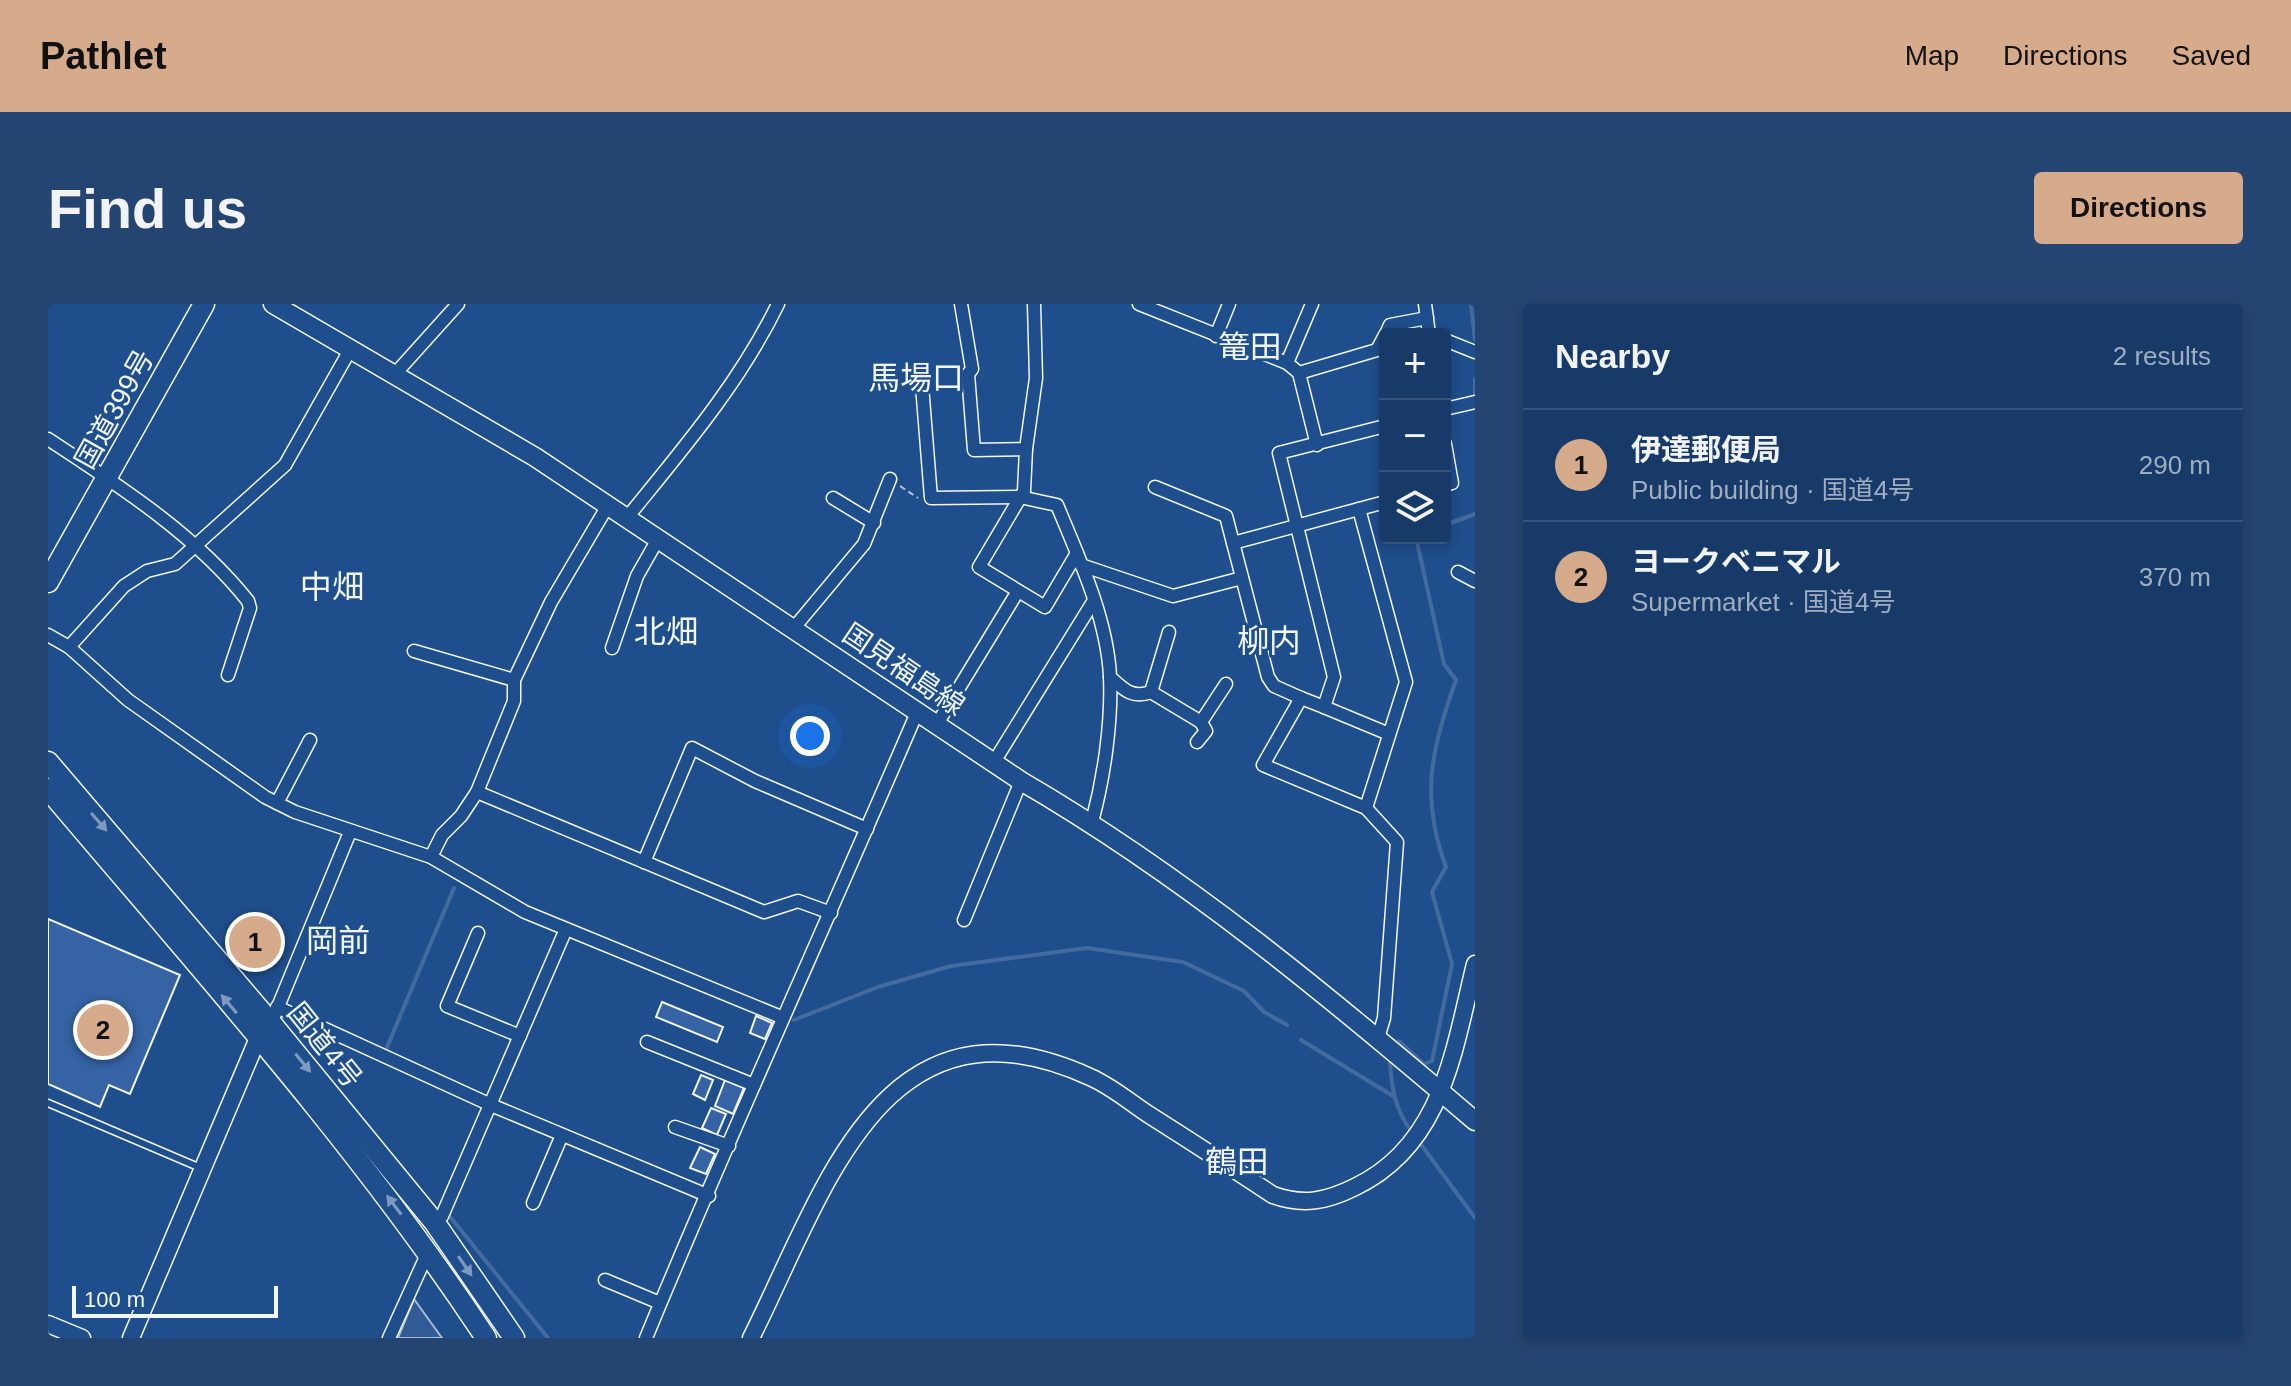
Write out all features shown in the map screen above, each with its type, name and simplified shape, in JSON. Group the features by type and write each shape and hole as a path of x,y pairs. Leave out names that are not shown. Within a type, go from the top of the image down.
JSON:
{"highway":[{"name":"国道399号","path":"48,582 204,304"},
{"name":"国道4号","path":"48,762 435,1223 514,1338"},
{"name":"国道4号","path":"48,789 269,1023 353,1151 429,1250 486,1338"}],"main road":[{"name":"国見福島線","path":"273,304 535,457 1021,781 1092,822 1233,922 1378,1038 1475,1121"}],"street":[{"path":"395,374 458,304"},
{"path":"626,519 713,413 764,335 778,304"},
{"path":"961,304 972,369 968,374 974,450 1026,449"},
{"path":"1034,304 1036,378 1026,449 1024,491 979,567 1045,607 1079,559"},
{"path":"1139,304 1287,363 1299,373 1317,445"},
{"path":"1216,336 1229,304"},
{"path":"1287,363 1312,304"},
{"path":"1425,304 1428,328"},
{"path":"1388,328 1390,325 1427,318"},
{"path":"1451,342 1473,351"},
{"path":"1299,373 1377,350 1379,346"},
{"path":"69,647 124,586 147,571 175,564 285,465 350,350"},
{"path":"921,373 931,498 1020,497 1057,505 1079,559 1093,602 1110,677 1102,785 1092,822"},
{"path":"1451,408 1475,402"},
{"path":"1324,707 1334,677 1279,453 1379,428"},
{"path":"48,439 107,478 194,545 248,601 250,608 228,675"},
{"path":"793,629 864,544 890,479"},
{"path":"1155,487 1226,516 1268,677 1274,686 1389,734"},
{"path":"833,498 874,523"},
{"path":"1233,543 1379,504"},
{"path":"431,857 442,835 461,816 477,792 514,701 514,680 551,602 607,507"},
{"path":"1359,509 1406,682 1366,808"},
{"path":"612,648 637,576 658,539"},
{"path":"1079,559 1173,596 1242,578"},
{"path":"1458,572 1475,581"},
{"path":"937,724 1018,591"},
{"path":"994,762 1093,602"},
{"path":"1151,692 1169,632"},
{"path":"48,635 69,647 128,700 277,803 350,832 431,857 525,912 781,1017"},
{"path":"414,651 514,680"},
{"path":"1110,677 1126,692 1140,696 1151,692"},
{"path":"1201,722 1226,684"},
{"path":"1151,692 1201,722 1206,731 1197,742"},
{"path":"1301,698 1263,765 1366,808 1397,842 1384,1018 1378,1038"},
{"path":"646,1338 709,1196 781,1017 831,913 918,710"},
{"path":"277,803 310,740"},
{"path":"644,862 692,748 755,781 867,829"},
{"path":"964,920 1021,781"},
{"path":"477,792 764,912 798,901 831,913"},
{"path":"131,1338 350,832"},
{"path":"435,1223 442,1216 493,1104 566,929"},
{"path":"478,933 447,1006 520,1036"},
{"path":"751,1338 817,1205 874,1112 913,1075 954,1056 975,1053 1024,1056 1092,1077 1273,1195 1293,1202 1337,1195 1381,1174 1404,1154 1442,1093 1475,964"},
{"path":"269,1023 493,1104 709,1196"},
{"path":"647,1042 754,1085"},
{"path":"675,1127 729,1146"},
{"path":"533,1203 562,1135"},
{"path":"389,1338 429,1250"},
{"path":"605,1280 660,1303"},
{"path":"48,1324 82,1338"}],"lane":[{"path":"48,1103 203,1169"}],"path":[{"path":"890,479 919,499 931,498"}],"shaded area":[{"path":"414,1299 442,1338 398,1338"}],"building":[{"path":"48,919 180,975 130,1094 109,1085 100,1107 48,1084"},
{"path":"662,1002 723,1027 717,1042 656,1017"},
{"path":"756,1016 772,1023 765,1039 750,1033"},
{"path":"701,1075 713,1080 705,1100 693,1094"},
{"path":"725,1080 744,1088 733,1114 715,1106"},
{"path":"711,1108 726,1114 717,1135 702,1128"},
{"path":"700,1147 715,1154 706,1174 690,1168"}],"waterway":[{"path":"1471,304 1475,340"},
{"path":"1475,379 1475,395"},
{"path":"1451,523 1475,514"},
{"path":"1399,1041 1424,1064 1432,1061 1452,964 1432,892 1446,867 1438,842 1431,795 1435,751 1456,680 1444,664 1417,544"},
{"path":"385,1052 454,888"},
{"path":"794,1020 878,987 951,966 1087,948 1183,962 1244,991 1264,1012 1287,1025"},
{"path":"1301,1040 1393,1096"},
{"path":"1390,1063 1395,1099 1412,1132"},
{"path":"1417,1139 1475,1218"},
{"path":"447,1213 548,1338"}],"place":[{"name":"伊達郵便局","path":"255,942"},
{"name":"ヨークベニマル","path":"103,1030"}],"district":[{"name":"篭田","path":"1250,347"},
{"name":"馬場口","path":"916,378"},
{"name":"中畑","path":"332,587"},
{"name":"北畑","path":"666,632"},
{"name":"柳内","path":"1269,641"},
{"name":"岡前","path":"338,941"},
{"name":"鶴田","path":"1237,1162"}]}
